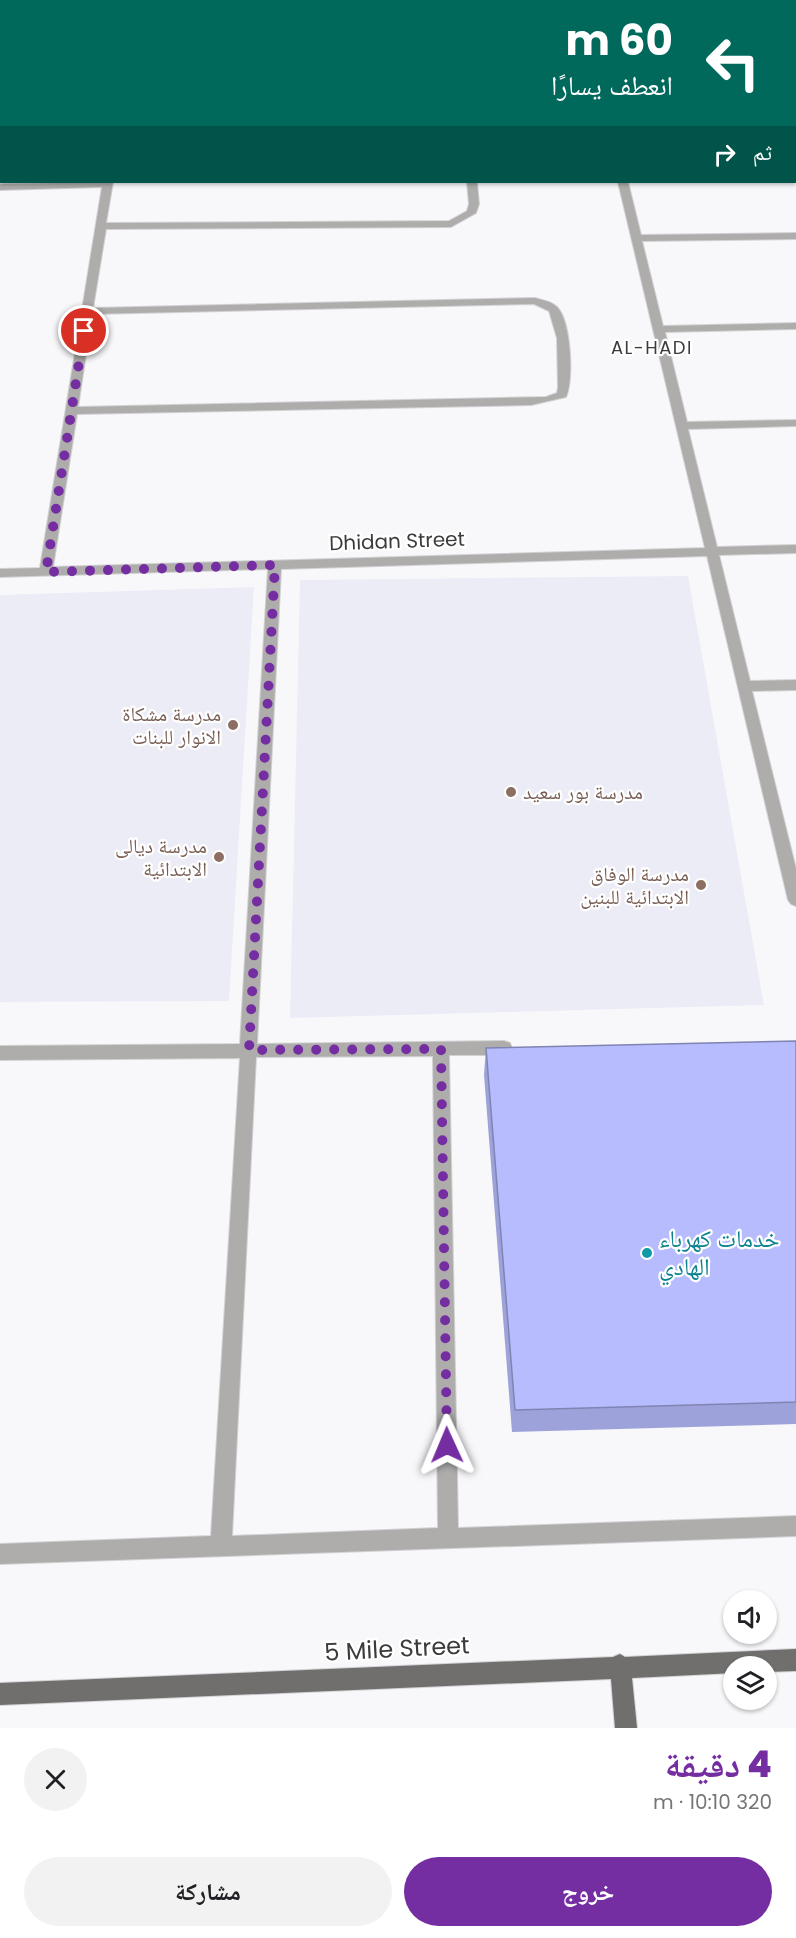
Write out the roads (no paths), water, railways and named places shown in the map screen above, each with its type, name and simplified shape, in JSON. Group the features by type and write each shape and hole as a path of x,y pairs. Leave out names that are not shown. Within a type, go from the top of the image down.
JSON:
{"main road":[{"name":"5 Mile Street","path":"0,1694 620,1665 796,1660"},
{"path":"620,1665 626,1728"}],"street":[{"path":"0,187 108,183 46,572"},
{"path":"101,226 451,224 471,213 474,204 472,183"},
{"path":"623,183 796,900"},
{"path":"637,238 796,236"},
{"path":"72,411 531,402 548,400 561,395 566,384 558,319 551,307 535,301 88,310"},
{"path":"659,329 796,326"},
{"path":"682,426 796,423"},
{"name":"Dhidan Street","path":"0,573 796,549"},
{"path":"221,1547 275,565"},
{"path":"744,686 796,685"},
{"path":"0,1053 524,1048"},
{"path":"441,1049 448,1538"},
{"path":"0,1554 796,1526"}],"place":[{"name":"مدرسة مشكاة الانوار للبنات","path":"233,725"},
{"name":"مدرسة بور سعيد","path":"511,792"},
{"name":"مدرسة ديالى الابتدائية","path":"219,857"},
{"name":"مدرسة الوفاق الابتدائية للبنين","path":"701,885"},
{"name":"خدمات كهرباء الهادي","path":"647,1253"}],"district":[{"name":"AL-HADI","path":"652,348"}]}
